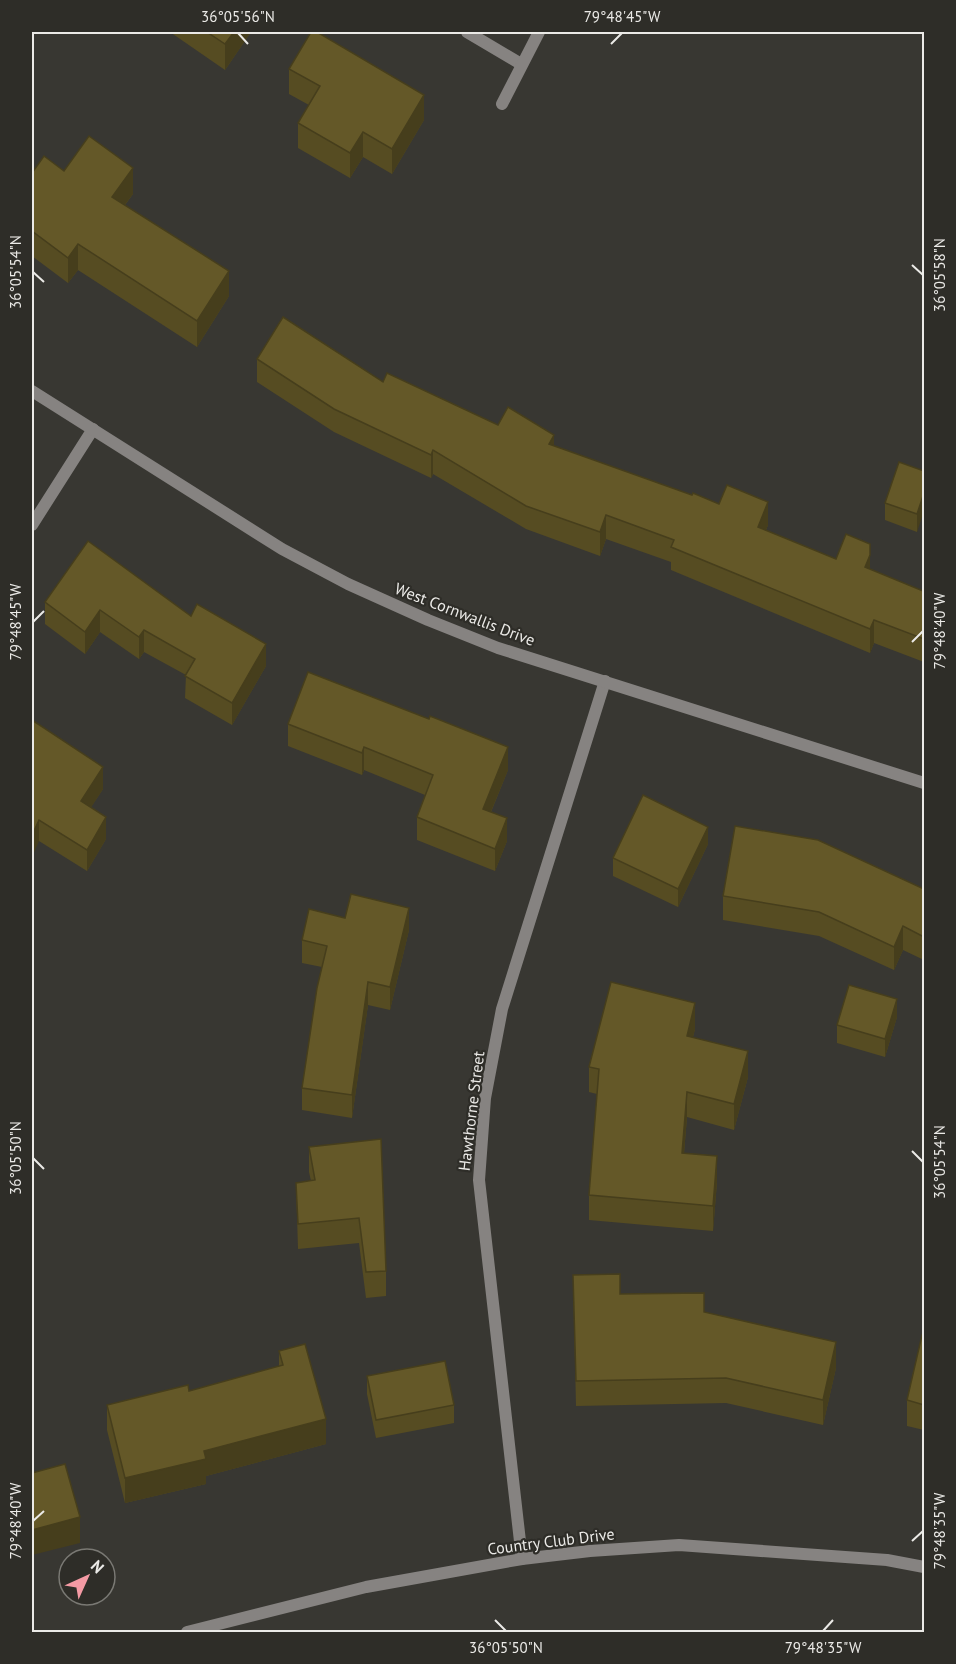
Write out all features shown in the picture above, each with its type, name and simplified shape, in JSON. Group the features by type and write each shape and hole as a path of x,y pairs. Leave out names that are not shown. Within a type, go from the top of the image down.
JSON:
{"street":[{"path":"467,32 521,64"},
{"path":"502,104 539,32"},
{"name":"West Cornwallis Drive","path":"32,391 282,549 348,584 428,620 498,648 924,783"},
{"path":"32,525 93,429"},
{"name":"Hawthorne Street","path":"522,1559 479,1180 485,1098 502,1010 605,681"},
{"name":"Country Club Drive","path":"187,1632 366,1587 522,1559 590,1551 679,1545 887,1560 924,1568"}],"building":[{"path":"207,32 234,32 225,44"},
{"path":"311,32 317,32 424,95 392,149 363,132 350,153 298,123 320,86 289,69"},
{"path":"89,136 133,168 112,197 229,271 197,321 78,244 68,258 32,231 32,173 44,156 64,171"},
{"path":"283,317 383,382 387,373 498,425 508,407 554,435 549,444 719,504 727,485 768,502 758,527 836,559 846,534 870,544 870,555 865,567 923,591 924,588 924,639 874,620 870,629 671,547 674,540 606,515 600,532 526,506 433,450 431,455 334,409 257,359"},
{"path":"899,462 924,471 924,493 917,514 885,503"},
{"path":"88,541 191,616 197,604 266,644 232,703 185,676 195,659 144,630 139,637 100,610 85,632 45,602"},
{"path":"308,672 508,747 483,809 507,818 495,849 417,817 433,775 364,747 362,753 288,724"},
{"path":"32,720 103,767 81,801 106,817 87,850 39,820 32,835"},
{"path":"643,795 708,827 678,889 613,858"},
{"path":"735,826 818,840 924,889 924,937 903,926 894,947 819,912 723,896"},
{"path":"351,894 409,908 390,987 368,982 352,1095 302,1088 317,988 327,946 302,940 309,909 345,918"},
{"path":"611,982 695,1003 687,1036 748,1051 734,1104 687,1092 682,1153 717,1156 713,1206 589,1195 599,1069 589,1067"},
{"path":"849,985 897,999 885,1039 837,1025"},
{"path":"381,1139 386,1271 366,1272 359,1218 298,1224 296,1183 315,1180 309,1147"},
{"path":"620,1274 620,1294 704,1293 704,1312 836,1342 823,1400 726,1378 576,1381 573,1275"},
{"path":"922,1335 924,1335 924,1405 907,1400"},
{"path":"305,1344 326,1419 204,1451 206,1459 125,1478 107,1405 188,1385 189,1391 283,1365 279,1351"},
{"path":"445,1361 454,1405 376,1420 367,1376"},
{"path":"65,1464 80,1517 32,1530 32,1473"}]}
